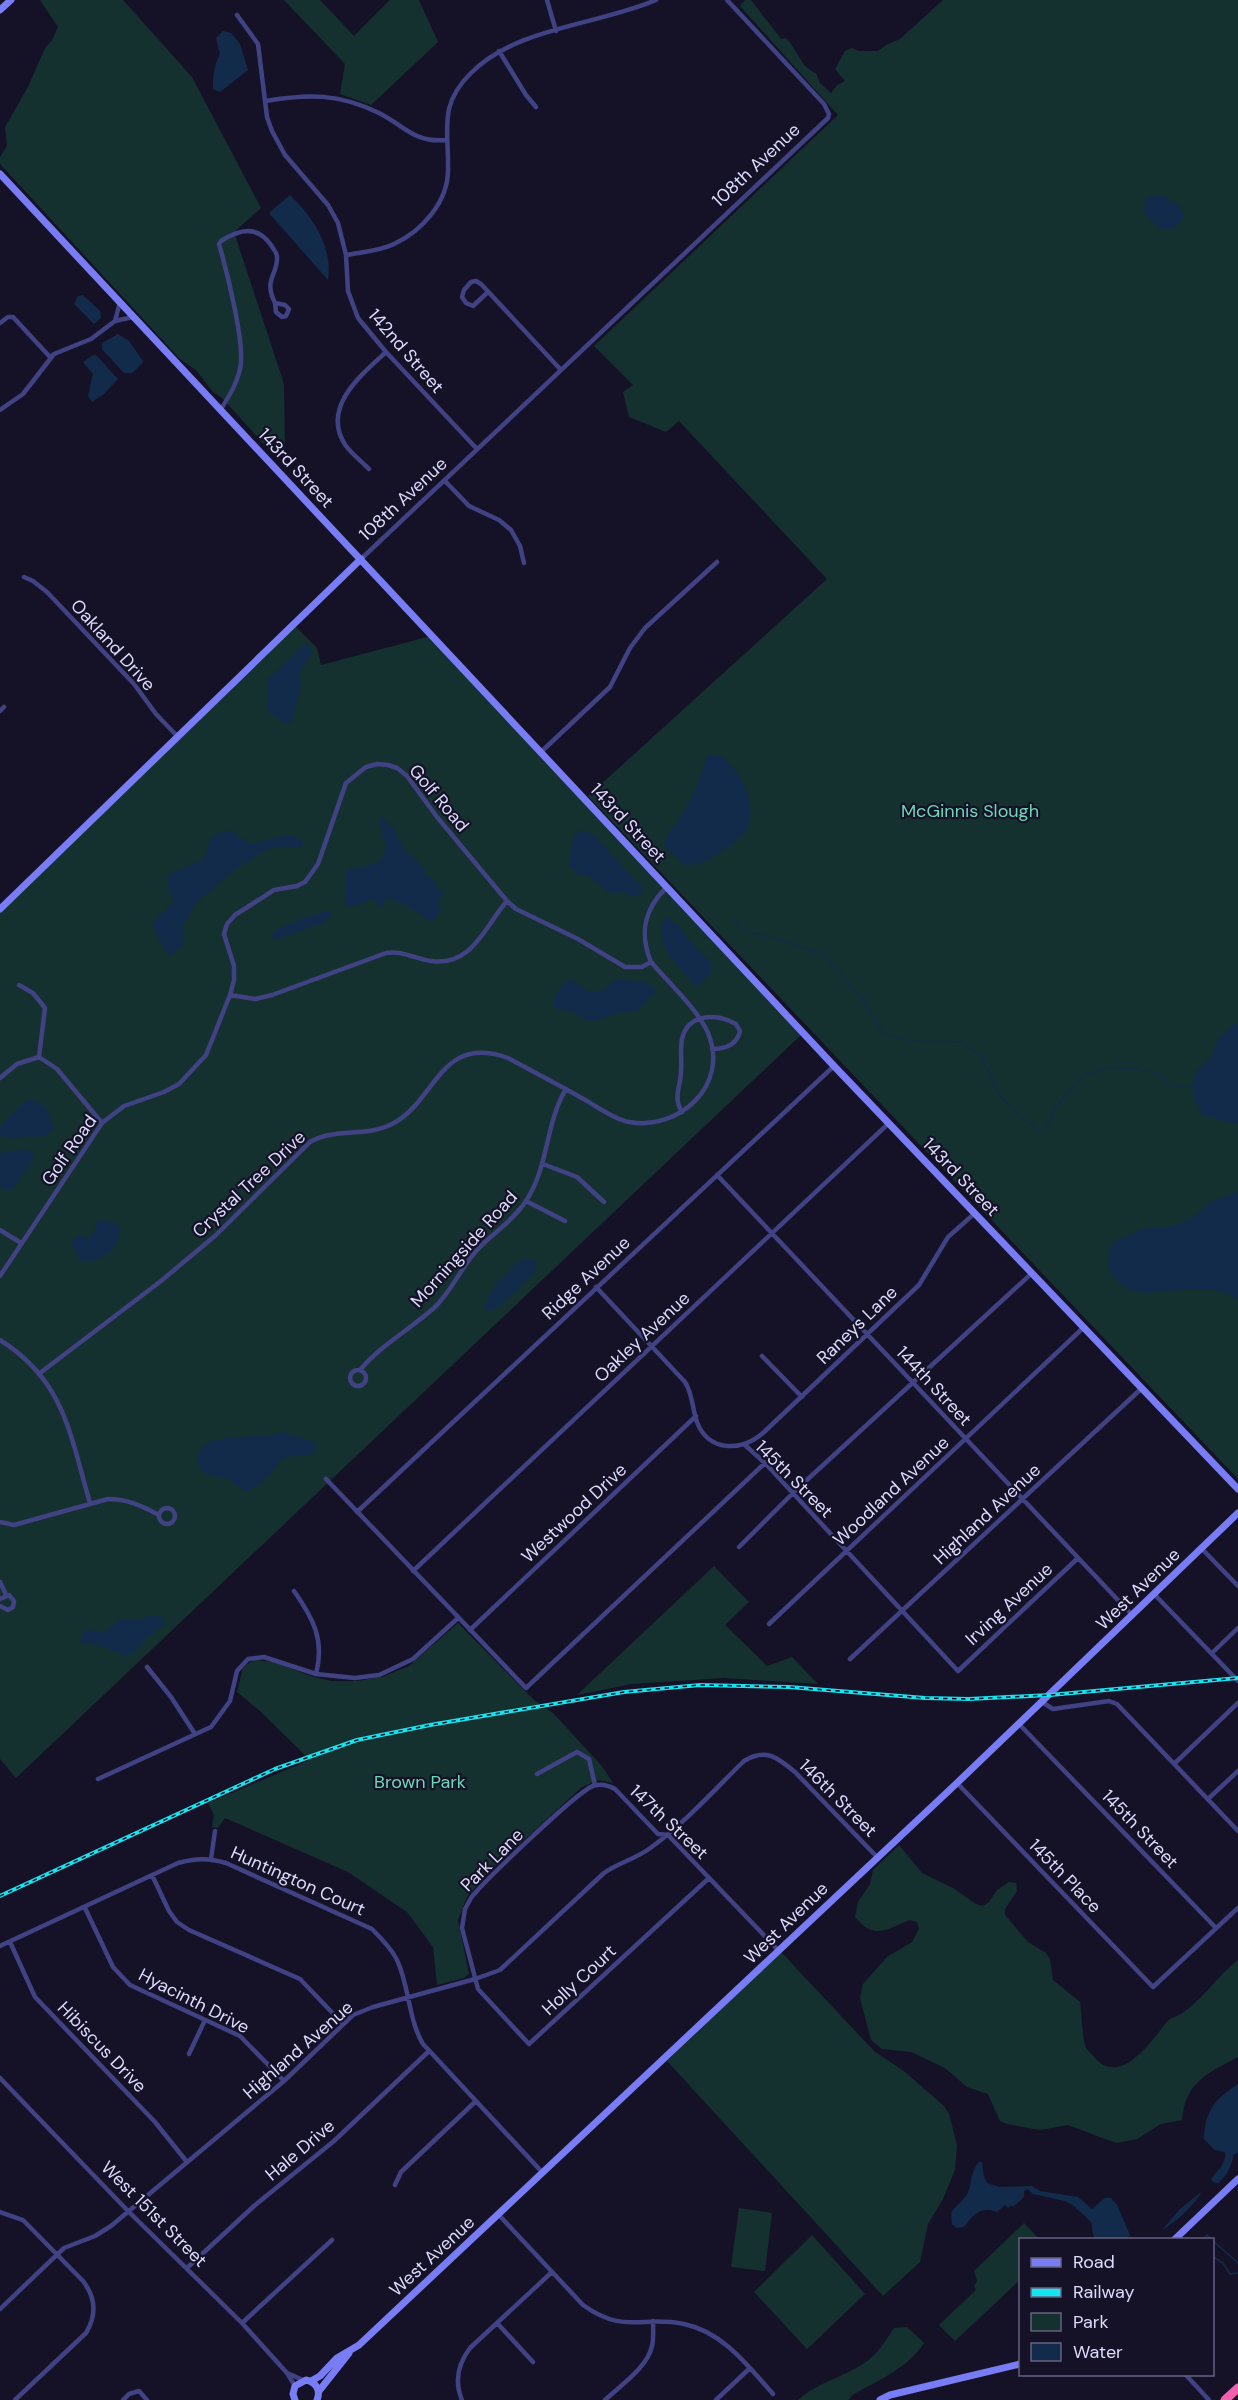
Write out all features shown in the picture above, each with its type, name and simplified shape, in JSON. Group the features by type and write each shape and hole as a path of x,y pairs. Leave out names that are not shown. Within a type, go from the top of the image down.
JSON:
{"highway":[{"path":"1225,2400 1238,2388"}],"street":[{"path":"0,10 11,0"},
{"path":"547,0 556,31"},
{"path":"346,255 381,249 395,244 430,215 441,202 448,173 446,119 453,94 472,71 499,51 518,43 656,0"},
{"name":"108th Avenue","path":"0,909 361,559 828,118 829,114 824,104 727,0"},
{"name":"142nd Street","path":"237,15 258,44 269,124 285,155 320,194 334,214 342,233 348,291 352,305 367,331 477,449"},
{"path":"499,51 536,107"},
{"path":"265,101 298,95 332,97 374,111 424,140 447,140"},
{"name":"143rd Street","path":"0,174 834,1066 1238,1489"},
{"path":"221,409 235,385 241,363 237,327 219,244 221,241 251,230 258,231 269,242 278,260 271,276 270,286 275,303"},
{"path":"488,292 473,306 466,303 462,297 468,284 474,281 488,292 561,370"},
{"path":"115,321 120,302"},
{"path":"0,323 8,317 13,317 50,357"},
{"path":"0,410 23,394 50,357 66,347 91,339 115,321 133,317"},
{"path":"369,469 346,445 339,432 340,405 352,385 386,352"},
{"path":"445,480 469,506 499,520 511,530 520,546 524,563"},
{"path":"541,752 605,693 616,678 630,648 645,628 717,562"},
{"name":"Oakland Drive","path":"24,577 47,592 134,684 156,714 178,737"},
{"name":"Golf Road","path":"0,1276 102,1123 124,1106 164,1092 188,1077 206,1055 230,995 234,966 224,934 227,924 235,915 274,890 297,886 305,882 318,864 346,783 366,767 377,764 388,765 397,768 407,776 438,817 516,909 578,939 625,967 642,967 651,962"},
{"name":"Crystal Tree Drive","path":"40,1373 161,1281 216,1235 310,1142 334,1132 367,1132 395,1122 408,1113 439,1074 458,1059 476,1054 497,1055 627,1122 661,1122 682,1113 702,1094 708,1083 712,1072 712,1049 709,1033 699,1018 651,962 644,936 644,925 653,902 667,887"},
{"path":"230,995 255,999 272,995 386,952 393,951 434,962 456,958 475,945 507,901"},
{"path":"19,985 33,993 45,1008 39,1057"},
{"path":"682,1113 676,1099 681,1073 683,1036 699,1018 711,1016 732,1022 738,1027 739,1036 729,1046 712,1049"},
{"path":"0,1078 17,1064 39,1057"},
{"path":"39,1057 57,1069 102,1123"},
{"name":"Ridge Avenue","path":"357,1512 834,1066"},
{"name":"Morningside Road","path":"360,1370 434,1307 477,1251 508,1224 526,1201 537,1182 554,1113 566,1089"},
{"name":"Oakley Avenue","path":"413,1571 889,1123"},
{"path":"543,1164 577,1177 604,1202"},
{"name":"144th Street","path":"717,1175 1133,1616"},
{"path":"526,1201 565,1221"},
{"name":"Raneys Lane","path":"746,1446 755,1441 919,1285 948,1237 975,1214"},
{"path":"0,1230 21,1243"},
{"path":"739,1548 1032,1273"},
{"name":"145th Street","path":"596,1287 690,1389 696,1416 705,1434 717,1443 727,1446 746,1446 765,1463 958,1671"},
{"name":"Woodland Avenue","path":"769,1624 1083,1328"},
{"path":"0,1340 19,1352 40,1373 63,1412 90,1503"},
{"path":"762,1356 802,1397"},
{"name":"Highland Avenue","path":"850,1659 1142,1388"},
{"name":"Westwood Drive","path":"470,1630 696,1416"},
{"path":"326,1479 526,1688 765,1463"},
{"path":"0,1522 14,1525 90,1503 121,1499 140,1504 159,1515"},
{"name":"West Avenue","path":"318,2397 350,2351 779,1951 1133,1616 1238,1513"},
{"path":"1202,1549 1238,1586"},
{"name":"Irving Avenue","path":"958,1671 1078,1558"},
{"path":"0,1582 6,1594 14,1598 13,1607 5,1610 0,1606"},
{"path":"294,1591 310,1614 317,1633 319,1656 316,1674"},
{"path":"0,1599 6,1594"},
{"path":"1155,1595 1238,1681"},
{"path":"99,1779 212,1727 230,1701 237,1671 248,1659 264,1657 316,1674 355,1678 379,1675 412,1659 458,1618"},
{"path":"1212,1653 1238,1628"},
{"path":"147,1667 171,1696 195,1734"},
{"path":"1042,1702 1053,1709 1108,1701 1117,1704 1238,1831"},
{"path":"1174,1764 1235,1709 1238,1703"},
{"name":"145th Street","path":"1019,1724 1216,1928"},
{"path":"537,1774 577,1752 589,1759 596,1785"},
{"name":"146th Street","path":"744,1761 756,1754 768,1755 781,1761 877,1857"},
{"name":"Highland Avenue","path":"0,2309 69,2246 104,2231 284,2081 343,2024 362,2010 500,1970 614,1866 642,1854 668,1835 744,1761"},
{"path":"1208,1799 1238,1771"},
{"name":"145th Place","path":"957,1783 1153,1987 1216,1928"},
{"name":"147th Street","path":"596,1785 607,1785 615,1789 657,1834 668,1835 779,1951"},
{"name":"Park Lane","path":"475,1979 462,1928 465,1909 471,1898 559,1814 588,1788 596,1785"},
{"path":"211,1859 215,1831"},
{"name":"Huntington Court","path":"0,1947 152,1875 192,1859 211,1859 226,1863 372,1929 385,1942 397,1960 420,2039 542,2172"},
{"path":"152,1875 177,1922 189,1930 300,1979 343,2024"},
{"name":"Holly Court","path":"475,1979 478,1989 529,2044 709,1878"},
{"name":"Hyacinth Drive","path":"85,1908 108,1957 123,1979 139,1991 240,2036 284,2081"},
{"path":"1216,1928 1238,1908"},
{"name":"Hibiscus Drive","path":"10,1942 35,1997 155,2122 187,2162"},
{"path":"189,2054 205,2020"},
{"name":"Hale Drive","path":"187,2268 254,2206 334,2141 429,2051"},
{"name":"West 151st Street","path":"0,2078 128,2211 242,2323 287,2373 295,2386"},
{"path":"395,2185 401,2172 476,2101"},
{"path":"1176,2238 1238,2179"},
{"path":"0,2212 22,2220 90,2290 94,2312 92,2323 86,2333 15,2400"},
{"path":"498,2214 583,2304 595,2313 608,2319 630,2324 670,2321 704,2330 735,2353 773,2394"},
{"path":"242,2323 332,2240"},
{"path":"462,2400 458,2391 458,2377 463,2358 470,2348 552,2272"},
{"path":"605,2400 643,2364 653,2344 653,2321"},
{"path":"497,2323 533,2362"},
{"name":"West Avenue","path":"311,2381 320,2376 337,2358 350,2351"},
{"path":"880,2400 890,2395 1019,2364"},
{"path":"716,2400 750,2368"},
{"name":"West 151st Street","path":"287,2373 303,2380"},
{"path":"1187,2376 1209,2400"},
{"path":"293,2398 295,2386 303,2380 311,2381 318,2397"},
{"path":"123,2400 129,2394 139,2391 147,2400"}],"green space":[{"path":"40,0 123,0 192,77 261,208 234,232 284,384 285,453 273,454 222,398 213,392 196,370 180,359 0,164 0,157 7,146 5,127 58,27"},
{"path":"284,0 320,0 354,36 390,0 419,0 438,42 371,105 340,94 345,64"},
{"name":"McGinnis Slough","path":"745,0 751,0 781,39 786,38 803,63 816,73 820,83 831,93 837,85 845,81 835,69 845,51 852,48 858,51 878,51 900,39 943,0 1238,0 1238,1479 588,796 827,579 679,421 666,432 629,417 623,392 633,385 594,346 838,115 740,6"},
{"path":"295,626 317,648 321,665 431,636 801,1035 16,1778 0,1759 0,908"},
{"path":"714,1566 749,1602 725,1625 767,1666 792,1657 818,1684 723,1678 632,1684 577,1695"},
{"name":"Brown Park","path":"458,1623 533,1699 554,1714 601,1765 613,1783 599,1780 582,1787 488,1873 467,1897 458,1920 469,1974 464,1978 437,1985 433,1947 407,1912 348,1872 225,1818 218,1828 212,1827 214,1815 208,1803 310,1760 237,1692 243,1668 250,1662 256,1660 273,1662 331,1681 357,1681 382,1677 409,1666"},
{"path":"899,1845 922,1873 953,1888 976,1904 983,1906 989,1902 997,1890 1009,1882 1016,1883 1017,1891 1005,1909 1005,1915 1028,1942 1046,1953 1050,1959 1053,1980 1080,2002 1086,2048 1105,2066 1115,2067 1135,2058 1168,2021 1183,2013 1238,1960 1238,2057 1200,2080 1188,2096 1182,2120 1161,2124 1137,2139 1116,2143 1068,2125 1040,2130 1007,2124 1000,2121 988,2094 967,2087 945,2068 911,2052 882,2049 871,2040 860,1998 863,1984 887,1957 912,1942 919,1929 917,1922 910,1920 875,1931 869,1929 855,1917 858,1902 870,1884 873,1870"},
{"path":"781,1952 874,2051 905,2072 944,2106 949,2114 957,2145 955,2170 943,2199 928,2224 920,2262 883,2296 667,2061"},
{"path":"739,2208 772,2213 765,2271 731,2267"},
{"path":"1024,2223 1038,2238 1019,2238 1019,2281 955,2341 939,2325 976,2290 974,2286 977,2281 974,2271"},
{"path":"812,2235 865,2294 807,2349 754,2292"},
{"path":"907,2327 924,2343 910,2360 892,2373 854,2394 848,2400 798,2400 806,2393 871,2358 894,2328"}],"water":[{"path":"223,31 231,33 240,44 248,70 220,92 213,89 213,80 220,54 216,38"},
{"path":"290,195 320,233 327,256 328,280 269,213"},
{"path":"1152,195 1161,195 1181,207 1184,218 1168,230 1158,227 1144,211 1145,201"},
{"path":"83,295 100,311 101,318 94,324 74,304 78,296"},
{"path":"118,334 129,341 143,361 132,373 124,373 102,349 102,343"},
{"path":"96,355 118,379 104,394 92,402 88,396 93,374 83,362"},
{"path":"305,644 310,646 313,653 299,673 301,686 292,723 285,724 267,710 267,680"},
{"path":"722,756 742,780 750,800 750,821 744,833 735,842 713,857 704,862 684,865 665,847 666,841 669,832 692,797 706,757"},
{"path":"381,817 390,823 403,847 420,864 426,876 431,877 439,890 443,891 438,902 441,911 432,922 409,907 389,898 386,899 383,907 379,906 374,898 356,906 345,905 346,872 376,863 384,854 385,844 380,826"},
{"path":"229,830 251,844 286,836 299,838 304,842 301,848 288,846 268,849 236,869 196,903 184,925 183,945 169,957 152,926 158,917 174,903 168,886 169,874 202,860 207,853 210,839 216,834"},
{"path":"579,830 593,834 639,884 643,889 642,893 634,897 624,892 611,894 587,875 580,875 569,867 570,853"},
{"path":"325,911 331,912 331,916 324,923 275,940 271,937 280,928"},
{"path":"668,917 711,961 711,973 699,986 694,984 668,954 662,939 662,923"},
{"path":"572,979 588,991 603,991 617,979 647,982 656,991 637,1011 618,1013 592,1022 568,1011 553,1008 556,995 561,987"},
{"path":"1238,1024 1238,1124 1202,1114 1193,1096 1193,1086 1196,1071 1212,1057 1217,1041 1233,1025"},
{"path":"28,1099 38,1102 46,1110 52,1119 53,1129 45,1136 34,1137 32,1134 12,1138 0,1136 0,1129 5,1121"},
{"path":"32,1151 34,1157 15,1187 6,1191 0,1186 0,1153"},
{"path":"1238,1191 1238,1299 1214,1290 1148,1293 1129,1290 1117,1281 1108,1268 1109,1249 1115,1241 1145,1228 1175,1226 1193,1217 1210,1203"},
{"path":"101,1220 112,1222 120,1228 117,1242 102,1258 88,1262 81,1261 72,1246 72,1241 77,1236 89,1237"},
{"path":"525,1258 534,1260 535,1272 499,1306 487,1311 485,1308 487,1301 495,1286 506,1273"},
{"path":"282,1432 315,1442 316,1450 308,1456 291,1456 283,1459 261,1484 245,1492 229,1479 205,1474 199,1467 198,1458 201,1449 208,1443 219,1439 273,1435"},
{"path":"154,1615 162,1617 165,1624 147,1638 135,1652 127,1656 97,1645 80,1643 81,1636 86,1630 106,1632 119,1620 141,1619"},
{"path":"1238,2084 1238,2153 1234,2154 1224,2177 1218,2183 1213,2182 1211,2179 1223,2163 1225,2152 1215,2150 1204,2139 1206,2121 1217,2101"},
{"path":"982,2162 987,2183 999,2187 1032,2186 1040,2191 1078,2197 1092,2209 1105,2198 1111,2198 1117,2205 1130,2235 1128,2238 1094,2238 1091,2222 1074,2206 1065,2201 1033,2194 1028,2189 1024,2191 1024,2197 1013,2207 1011,2205 1008,2208 1005,2205 997,2212 986,2210 978,2212 964,2227 956,2228 952,2224 951,2213 968,2193 976,2166"},
{"path":"1200,2193 1183,2214 1162,2230 1180,2209"}],"waterway":[{"path":"732,918 741,928 750,932 788,942 824,956 861,997 883,1033 911,1041 961,1042 981,1056 998,1092 1010,1107 1039,1131 1043,1131 1054,1109 1084,1075 1112,1067 1129,1069 1136,1067 1141,1071 1156,1072 1173,1086 1193,1086"},
{"path":"1204,2238 1207,2235 1210,2238"},
{"path":"1214,2242 1238,2263"},
{"path":"1214,2257 1223,2263 1230,2274 1238,2273"}],"railway":[{"path":"0,1896 275,1769 357,1740 430,1725 624,1692 700,1685 789,1687 925,1698 969,1699 1050,1695 1238,1678"}]}
